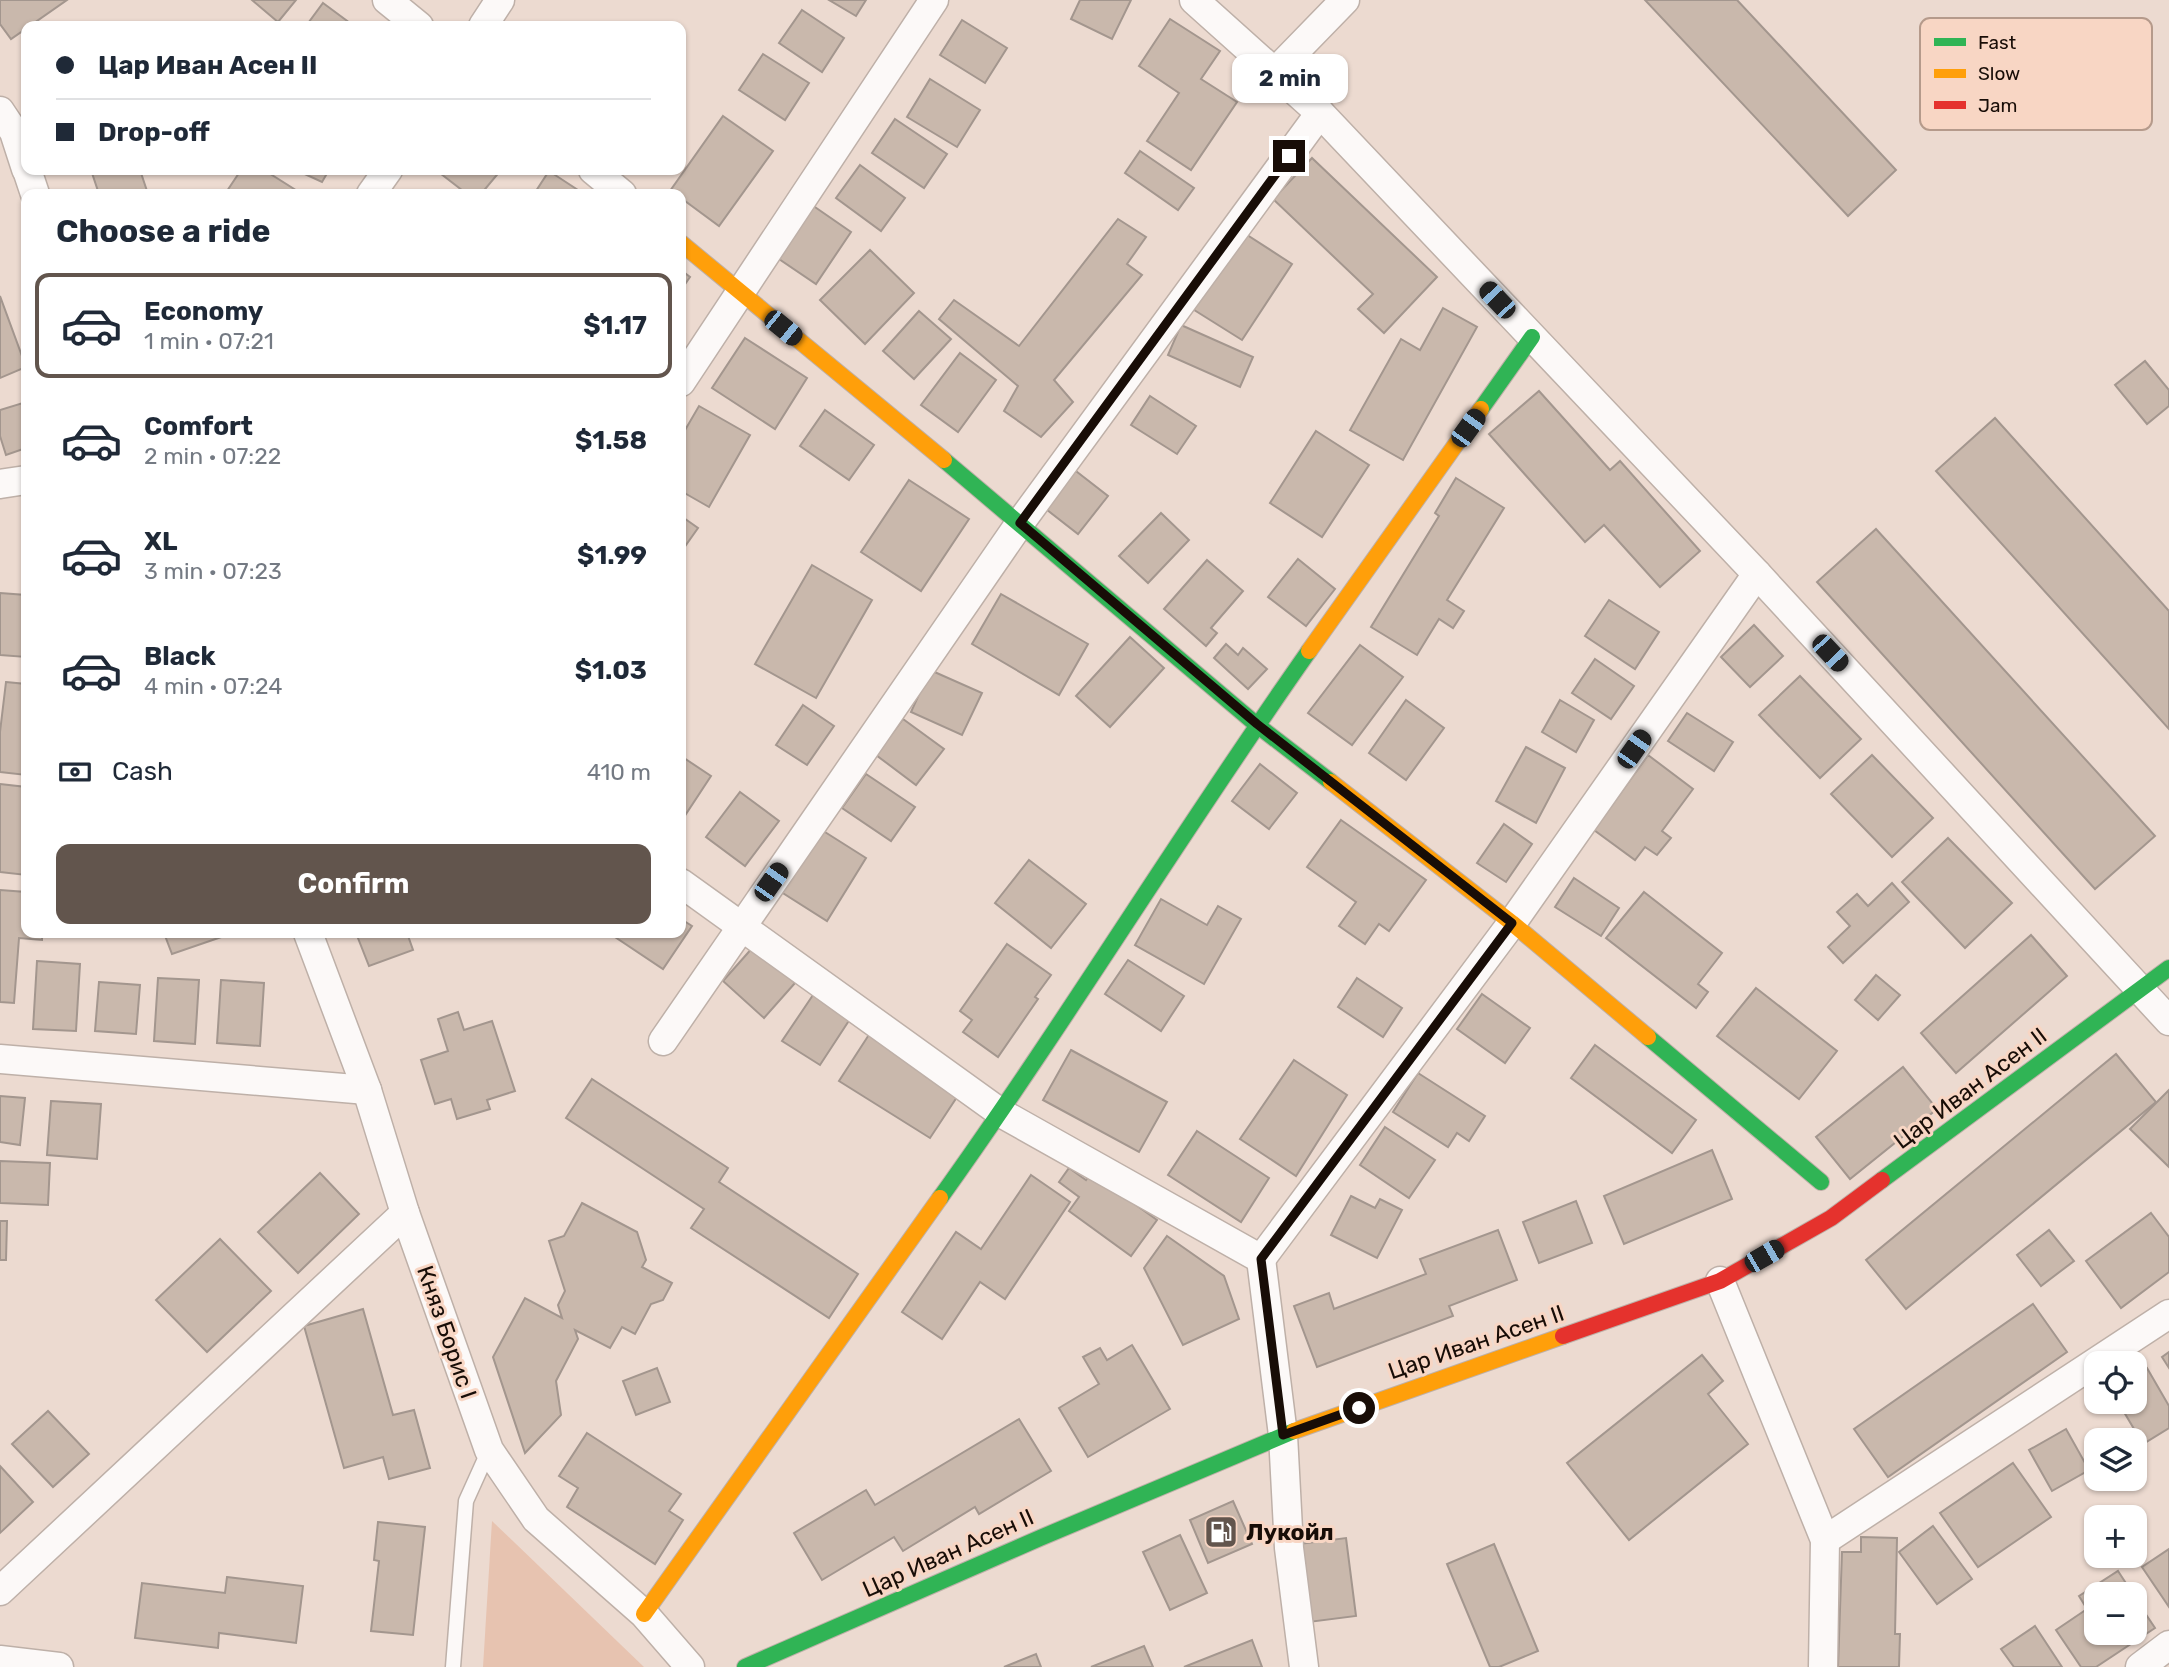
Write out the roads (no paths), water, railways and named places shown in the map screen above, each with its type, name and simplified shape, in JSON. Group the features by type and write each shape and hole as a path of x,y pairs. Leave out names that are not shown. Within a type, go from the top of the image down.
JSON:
{"street":[{"path":"387,0 413,21"},
{"path":"486,21 500,0"},
{"path":"686,374 934,0"},
{"path":"1195,0 1320,113 1757,574 2169,1021"},
{"path":"1275,72 1345,0"},
{"path":"0,111 13,132 21,155"},
{"path":"663,1041 1020,523 1320,113"},
{"path":"599,175 616,189"},
{"path":"686,247 1020,523 1257,724 1512,923 1821,1182"},
{"path":"644,1614 1001,1113 1257,724 1532,337"},
{"path":"0,484 21,481"},
{"path":"1304,1667 1289,1548 1283,1435 1261,1259 1512,923 1757,574"},
{"path":"686,887 1001,1113 1261,1259"},
{"name":"Княз Борис I","path":"310,938 368,1090 405,1213 489,1450 536,1519 644,1614 690,1667"},
{"name":"Цар Иван Асен II","path":"745,1667 1283,1435 1720,1281 1831,1218 2169,968"},
{"path":"0,1059 368,1090"},
{"path":"0,1591 405,1213"},
{"path":"1720,1281 1825,1540 1823,1667"},
{"path":"1825,1540 2169,1314"},
{"path":"2140,1667 2169,1645"},
{"path":"0,1660 59,1667"}],"lane":[{"path":"453,1667 466,1501 489,1450"}],"place":[{"name":"Лукойл","path":"1221,1532"}]}
